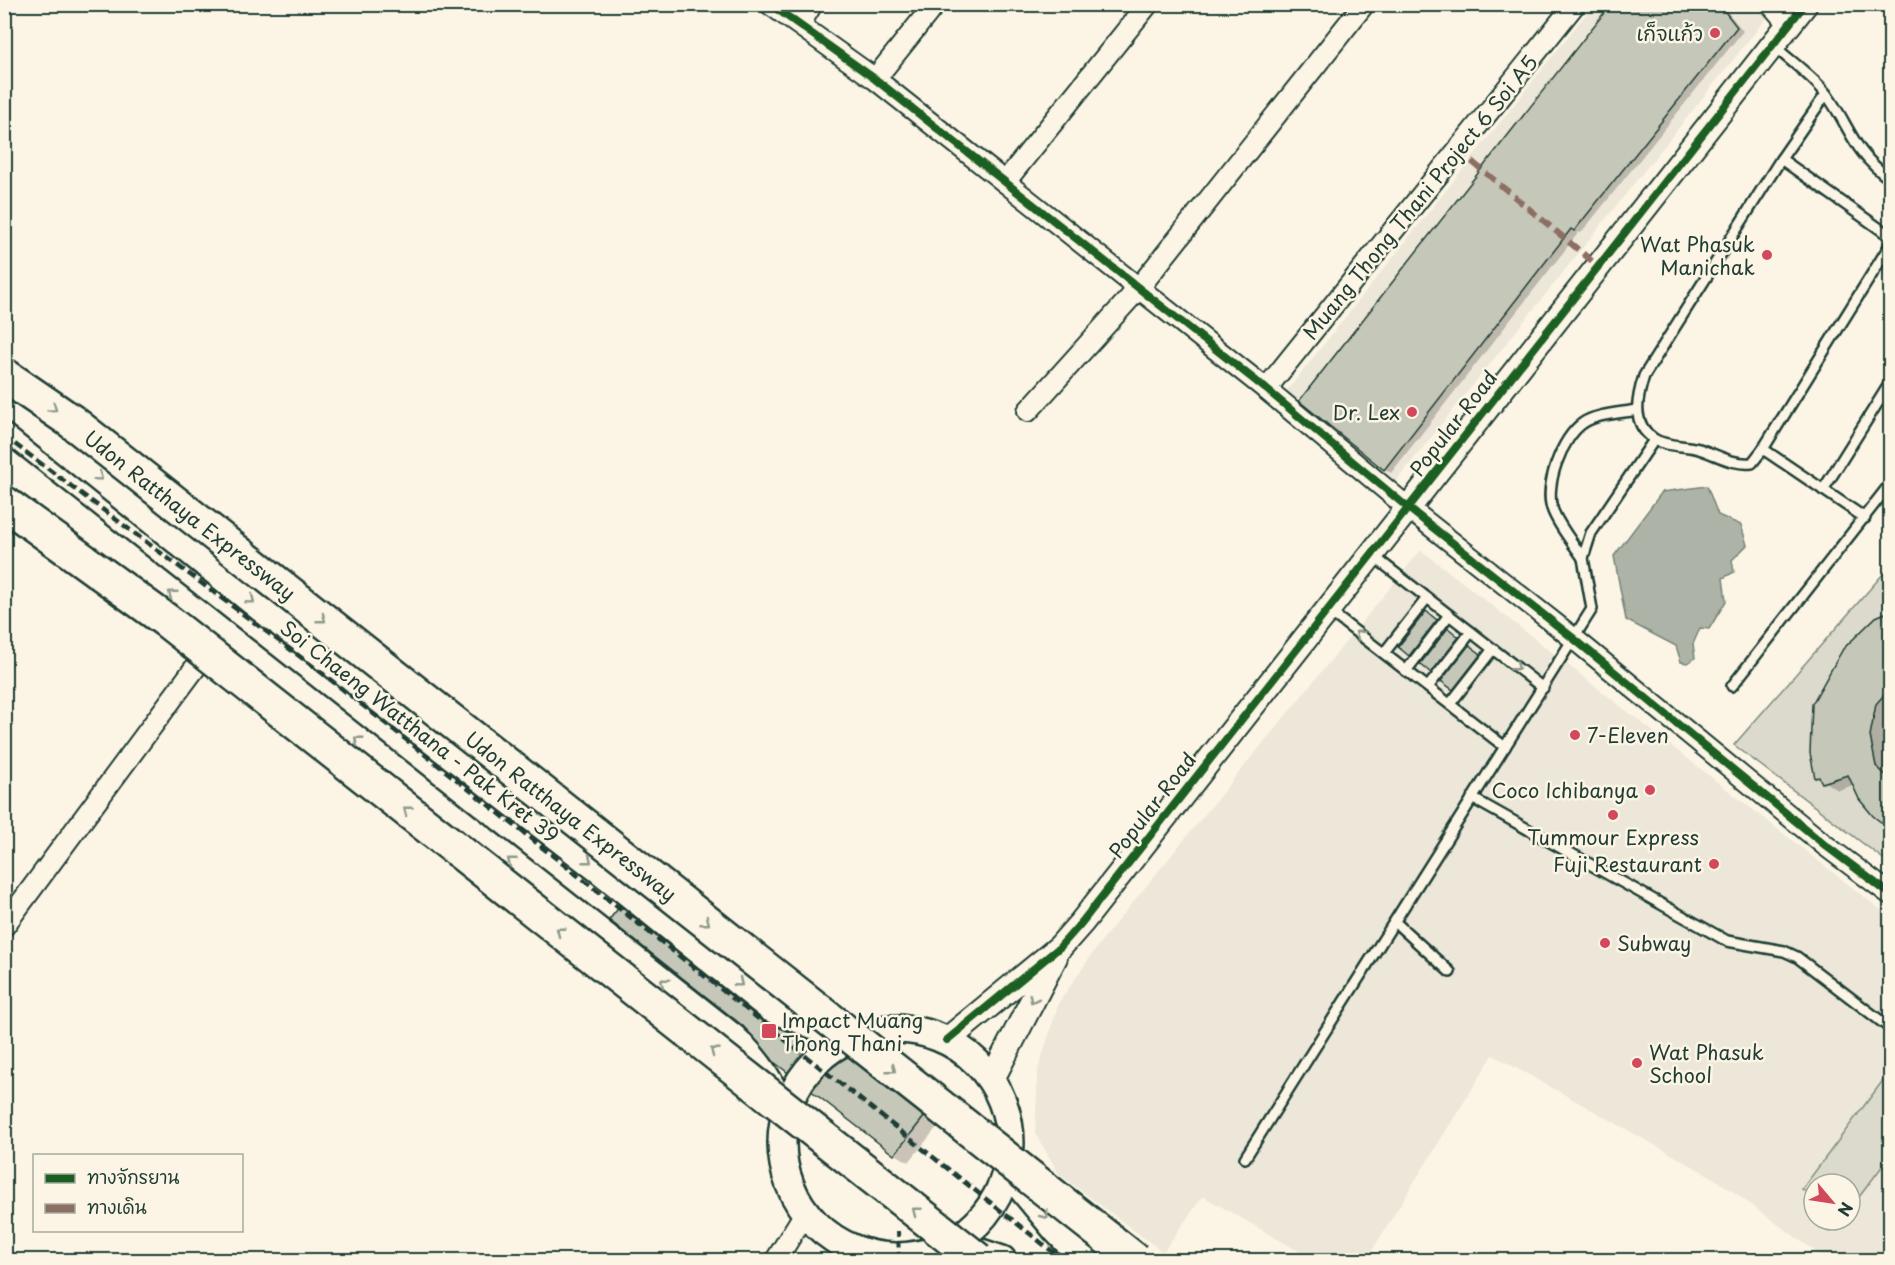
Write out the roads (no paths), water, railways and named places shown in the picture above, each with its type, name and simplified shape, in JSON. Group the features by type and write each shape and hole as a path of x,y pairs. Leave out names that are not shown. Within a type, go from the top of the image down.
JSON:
{"highway":[{"name":"Udon Ratthaya Expressway","path":"4,375 80,428 1135,1260"},
{"path":"4,503 206,652 965,1252"}],"main road":[{"name":"Soi Chaeng Watthana - Pak Kret 39","path":"4,401 269,614 598,868 771,1008 849,1038"},
{"path":"4,462 733,1038 754,1058 769,1080 785,1117"},
{"path":"965,1252 1008,1170 1009,1123 992,1079 972,1056 947,1040 915,1029 881,1029 849,1038 820,1058 805,1076 798,1085 785,1117 784,1168 806,1213 830,1237 861,1252 892,1259 924,1254 965,1252 1002,1260"},
{"path":"1008,1170 1056,1229 1086,1260"}],"street":[{"path":"770,4 875,79 1266,389 1407,507 1573,638 1827,846 1890,894"},
{"path":"800,24 812,4"},
{"path":"875,79 935,4"},
{"path":"1005,182 1148,4"},
{"path":"1028,411 1138,289 1364,4"},
{"name":"Muang Thong Thani Project 6 Soi A5","path":"1266,389 1575,4"},
{"path":"1771,4 1789,25"},
{"name":"Popular Road","path":"1060,947 1805,4"},
{"path":"4,926 206,652"},
{"path":"947,1040 1060,947"},
{"path":"992,1079 1060,947"},
{"path":"776,1260 806,1213"}],"lane":[{"path":"1773,45 1826,94 1856,147 1870,165 1890,179"},
{"path":"1826,94 1781,159 1644,376 1637,399 1641,424 1654,440 1698,449 1738,464 1752,463 1763,449 1890,245"},
{"path":"1781,159 1890,236"},
{"path":"1823,490 1890,383"},
{"path":"1245,1158 1592,609 1583,558 1552,510 1550,489 1556,461 1573,431 1584,422 1637,410"},
{"path":"1583,558 1591,533 1654,440"},
{"path":"1763,449 1865,518"},
{"path":"1732,686 1890,484"},
{"path":"1370,554 1543,688"},
{"path":"1384,654 1427,598"},
{"path":"1326,609 1505,747"},
{"path":"1406,671 1449,615"},
{"path":"1428,687 1471,632"},
{"path":"1450,705 1492,649"},
{"path":"1472,798 1500,816 1727,941 1784,951 1797,957 1890,1028"},
{"path":"1395,922 1450,972"}],"railway":[{"path":"4,436 322,673 1063,1260"}],"place":[{"name":"เก็จแก้ว","path":"1715,33"},
{"name":"Wat Phasuk Manichak","path":"1767,255"},
{"name":"Dr. Lex","path":"1412,412"},
{"name":"7-Eleven","path":"1575,735"},
{"name":"Coco Ichibanya","path":"1650,790"},
{"name":"Tummour Express","path":"1613,815"},
{"name":"Fuji Restaurant","path":"1714,864"},
{"name":"Subway","path":"1605,943"},
{"name":"Impact Muang Thong Thani","path":"769,1031"},
{"name":"Wat Phasuk School","path":"1637,1063"}]}
